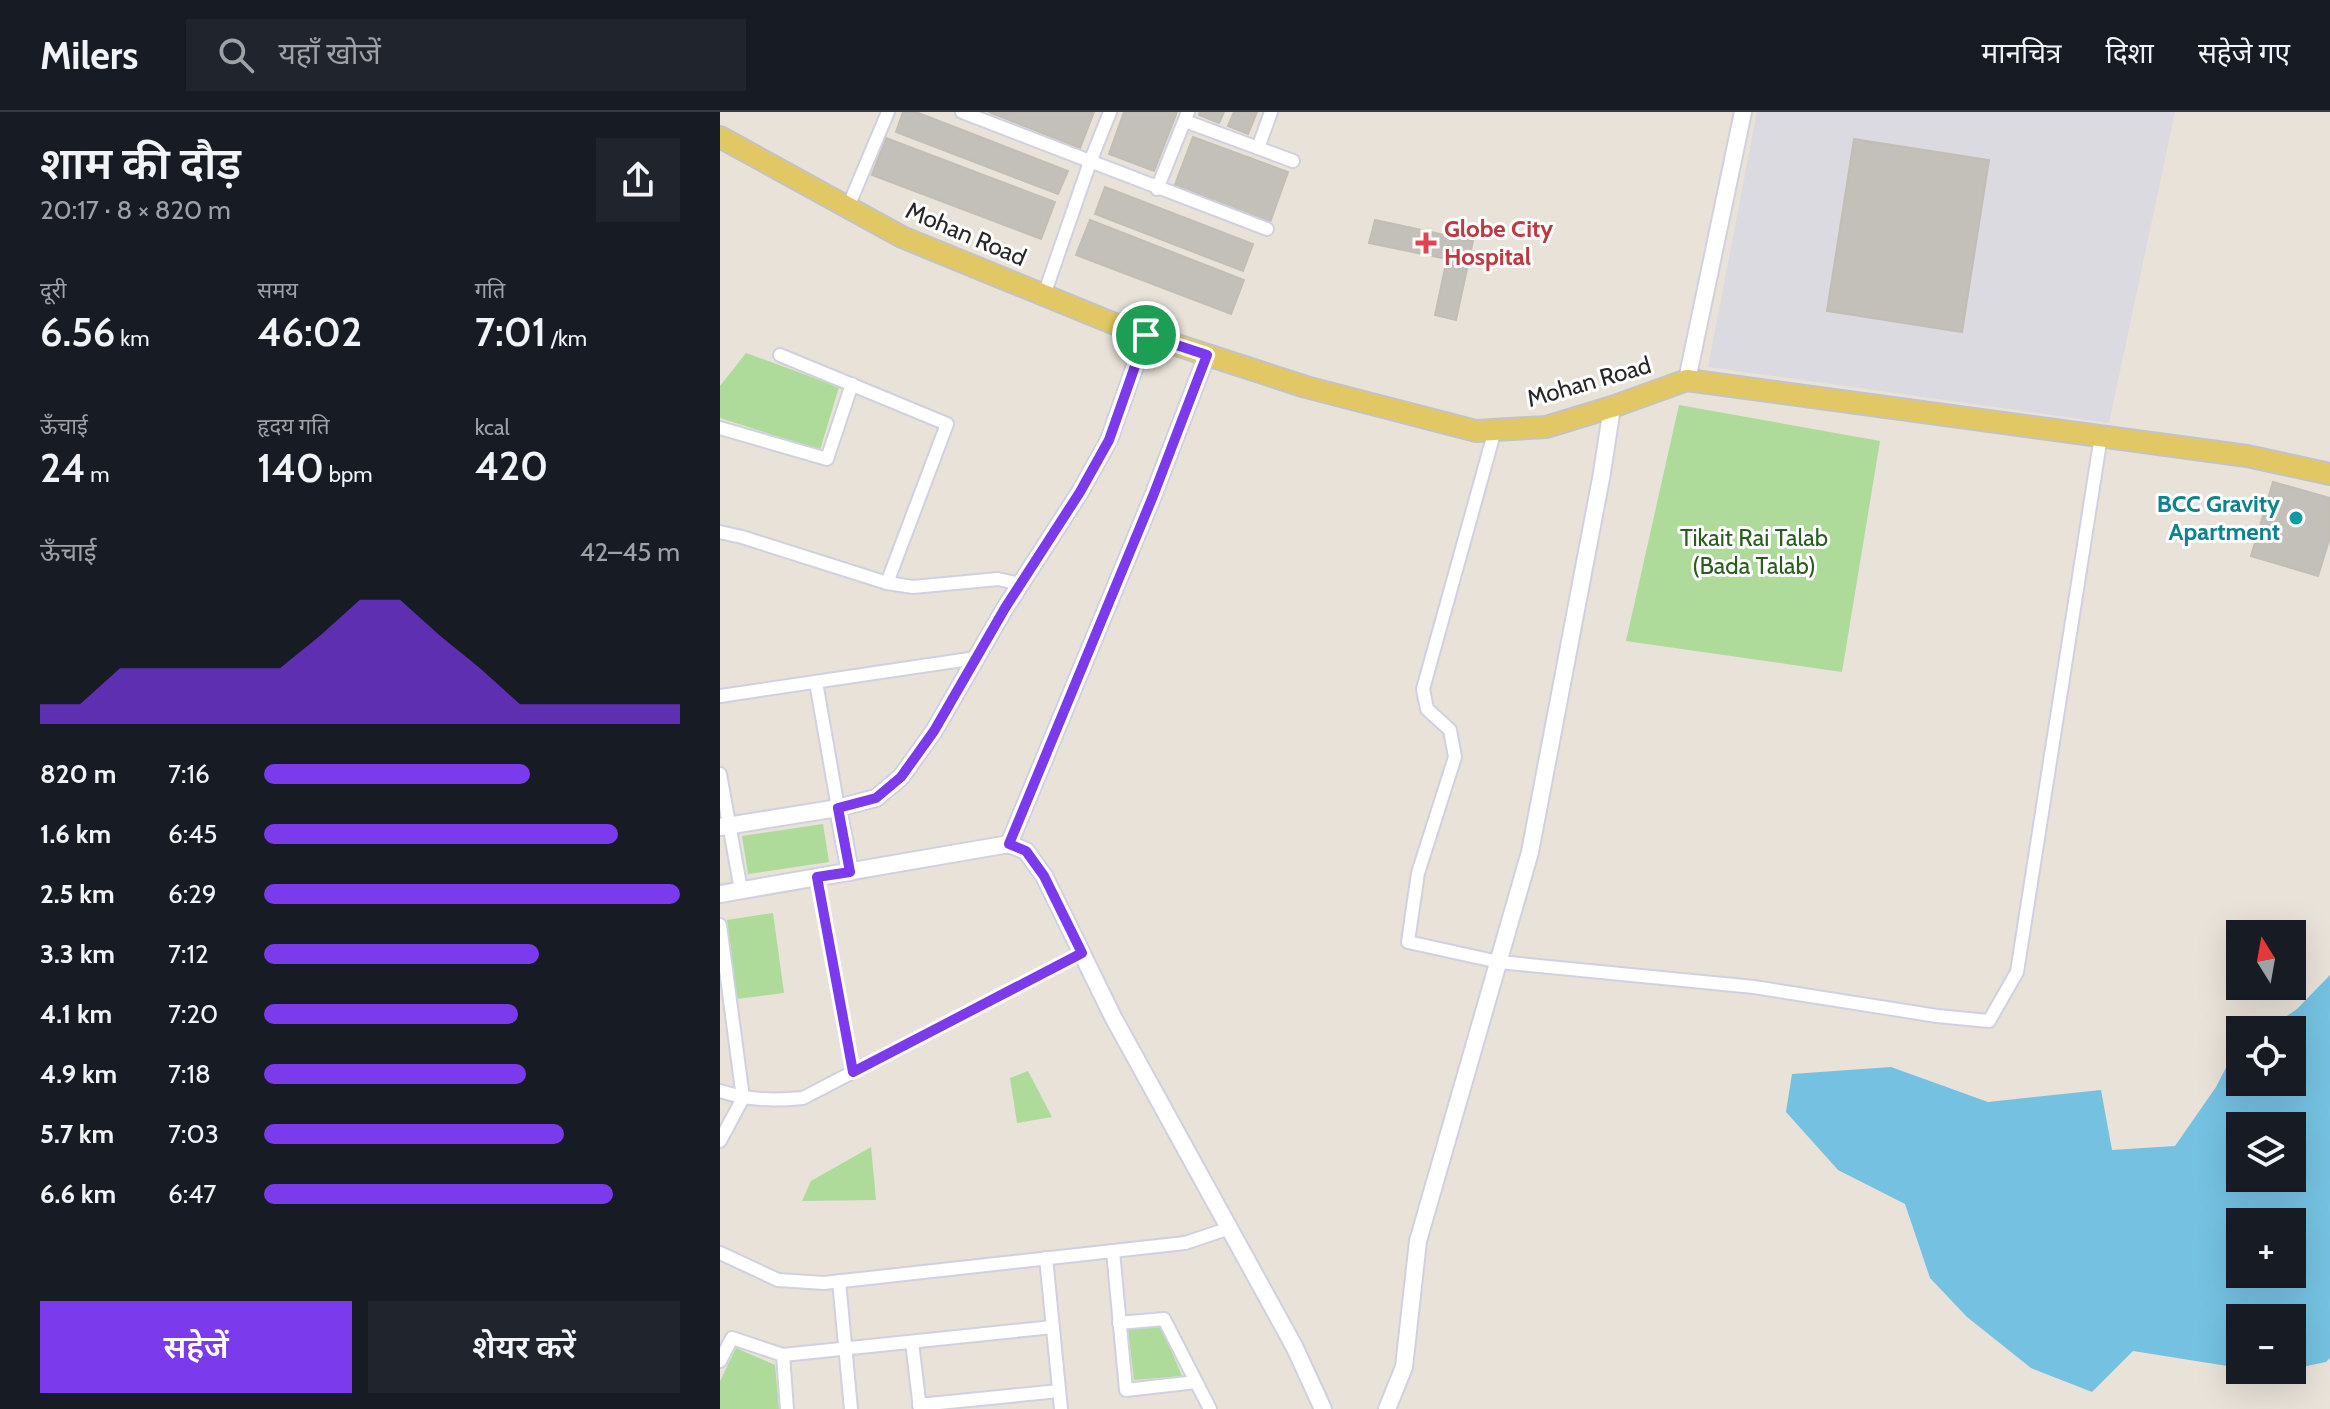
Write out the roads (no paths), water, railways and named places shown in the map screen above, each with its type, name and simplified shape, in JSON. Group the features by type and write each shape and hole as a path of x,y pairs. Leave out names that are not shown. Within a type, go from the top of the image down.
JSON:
{"main road":[{"name":"Mohan Road","path":"720,137 902,237 1146,335 1344,397 1476,431 1546,427 1687,380 2247,456 2330,474"}],"street":[{"path":"848,207 888,112"},
{"path":"962,112 1267,229"},
{"path":"1044,295 1110,112"},
{"path":"1258,148 1271,112"},
{"path":"1687,380 1743,112"},
{"path":"1157,189 1186,116 1293,161"},
{"path":"725,826 838,808 876,798 901,777 934,731 1109,440 1146,335"},
{"path":"780,355 947,424 887,583"},
{"path":"1009,844 1153,496 1207,355"},
{"path":"720,428 827,459 852,384"},
{"path":"1387,1409 1404,1367 1418,1241 1530,852 1612,407"},
{"path":"1495,430 1423,689 1427,709 1450,730 1455,757 1418,873 1408,942 1499,962 1754,987 1937,1016 1989,1021 2017,972 2101,436"},
{"path":"720,532 887,583 913,587 998,579 1020,584"},
{"path":"720,696 976,658"},
{"path":"816,682 850,872"},
{"path":"720,774 725,826 741,890"},
{"path":"720,894 1009,844 1026,851 1044,876 1113,1017 1294,1346 1323,1409"},
{"path":"817,877 853,1072"},
{"path":"720,925 743,1098 720,1141"},
{"path":"720,1091 743,1098 771,1101 803,1098 1082,953"},
{"path":"720,1253 778,1280 839,1281 1185,1243 1230,1228"},
{"path":"1113,1251 1126,1390 1196,1382"},
{"path":"1046,1258 1061,1409"},
{"path":"839,1281 851,1409"},
{"path":"1119,1323 1164,1319 1210,1409"},
{"path":"720,1361 732,1338 783,1355 1053,1327"},
{"path":"912,1342 919,1407 993,1404 1059,1391"},
{"path":"783,1355 787,1409"}],"water":[{"path":"2330,975 2330,1358 2326,1362 2306,1366 2306,1304 2226,1304 2226,1366 2133,1351 2092,1392 2031,1368 1967,1317 1930,1278 1905,1204 1838,1170 1786,1112 1792,1074 1891,1067 1988,1102 2101,1090 2112,1150 2175,1146 2226,1068 2226,1096 2306,1096 2306,1016 2287,1016"}],"place":[{"name":"Globe City Hospital","path":"1426,243"},
{"name":"BCC Gravity Apartment","path":"2296,518"}],"park label":[{"name":"Tikait Rai Talab (Bada Talab)","path":"1754,552"}]}
